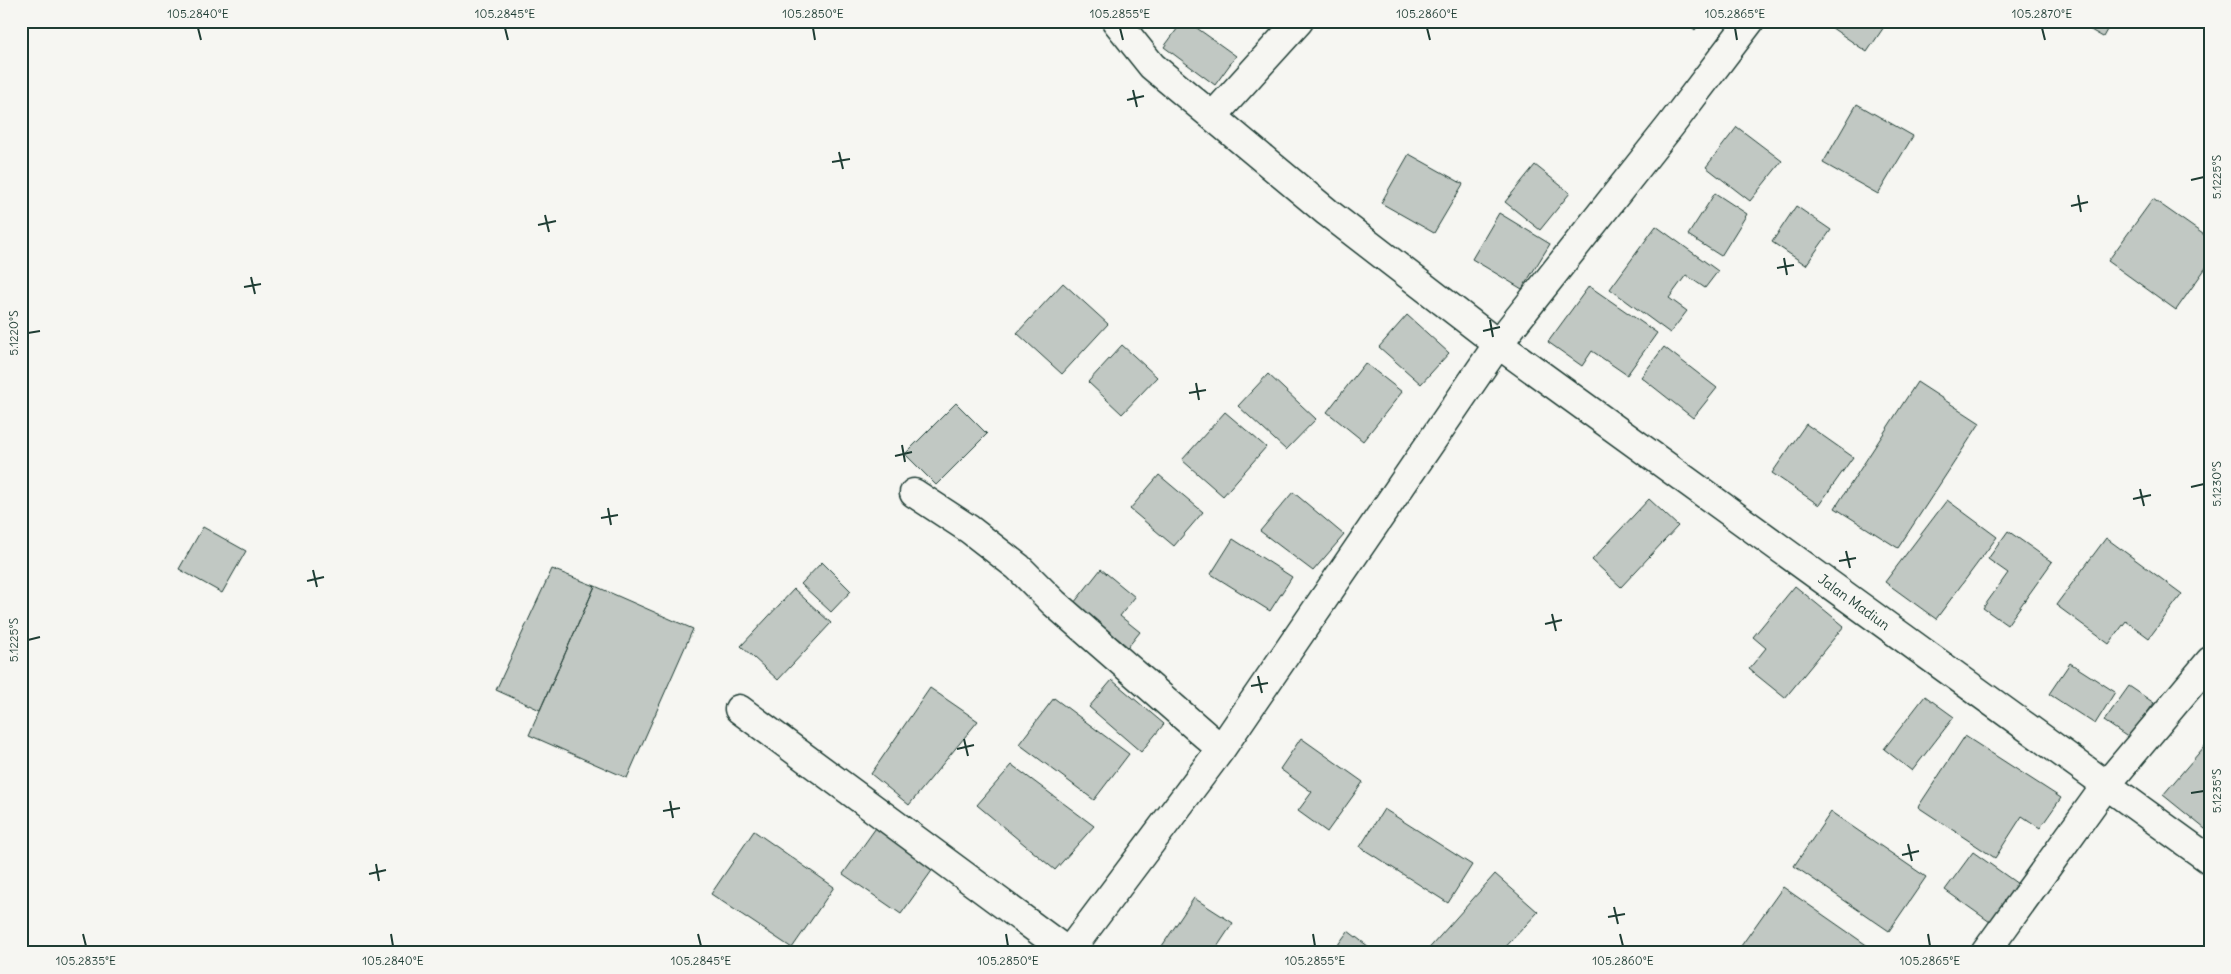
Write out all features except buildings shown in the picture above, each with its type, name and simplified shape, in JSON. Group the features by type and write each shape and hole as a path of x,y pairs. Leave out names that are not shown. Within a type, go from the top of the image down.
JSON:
{"street":[{"name":"Jalan Madiun","path":"1116,21 1152,66 1327,212 1498,344 2210,860"},
{"path":"1213,116 1299,21"},
{"path":"739,709 1068,953 1220,749 1498,344 1671,125 1750,21"},
{"path":"914,493 969,529 1018,567 1054,603 1220,749"},
{"path":"1985,953 2107,784 2210,661"}]}
